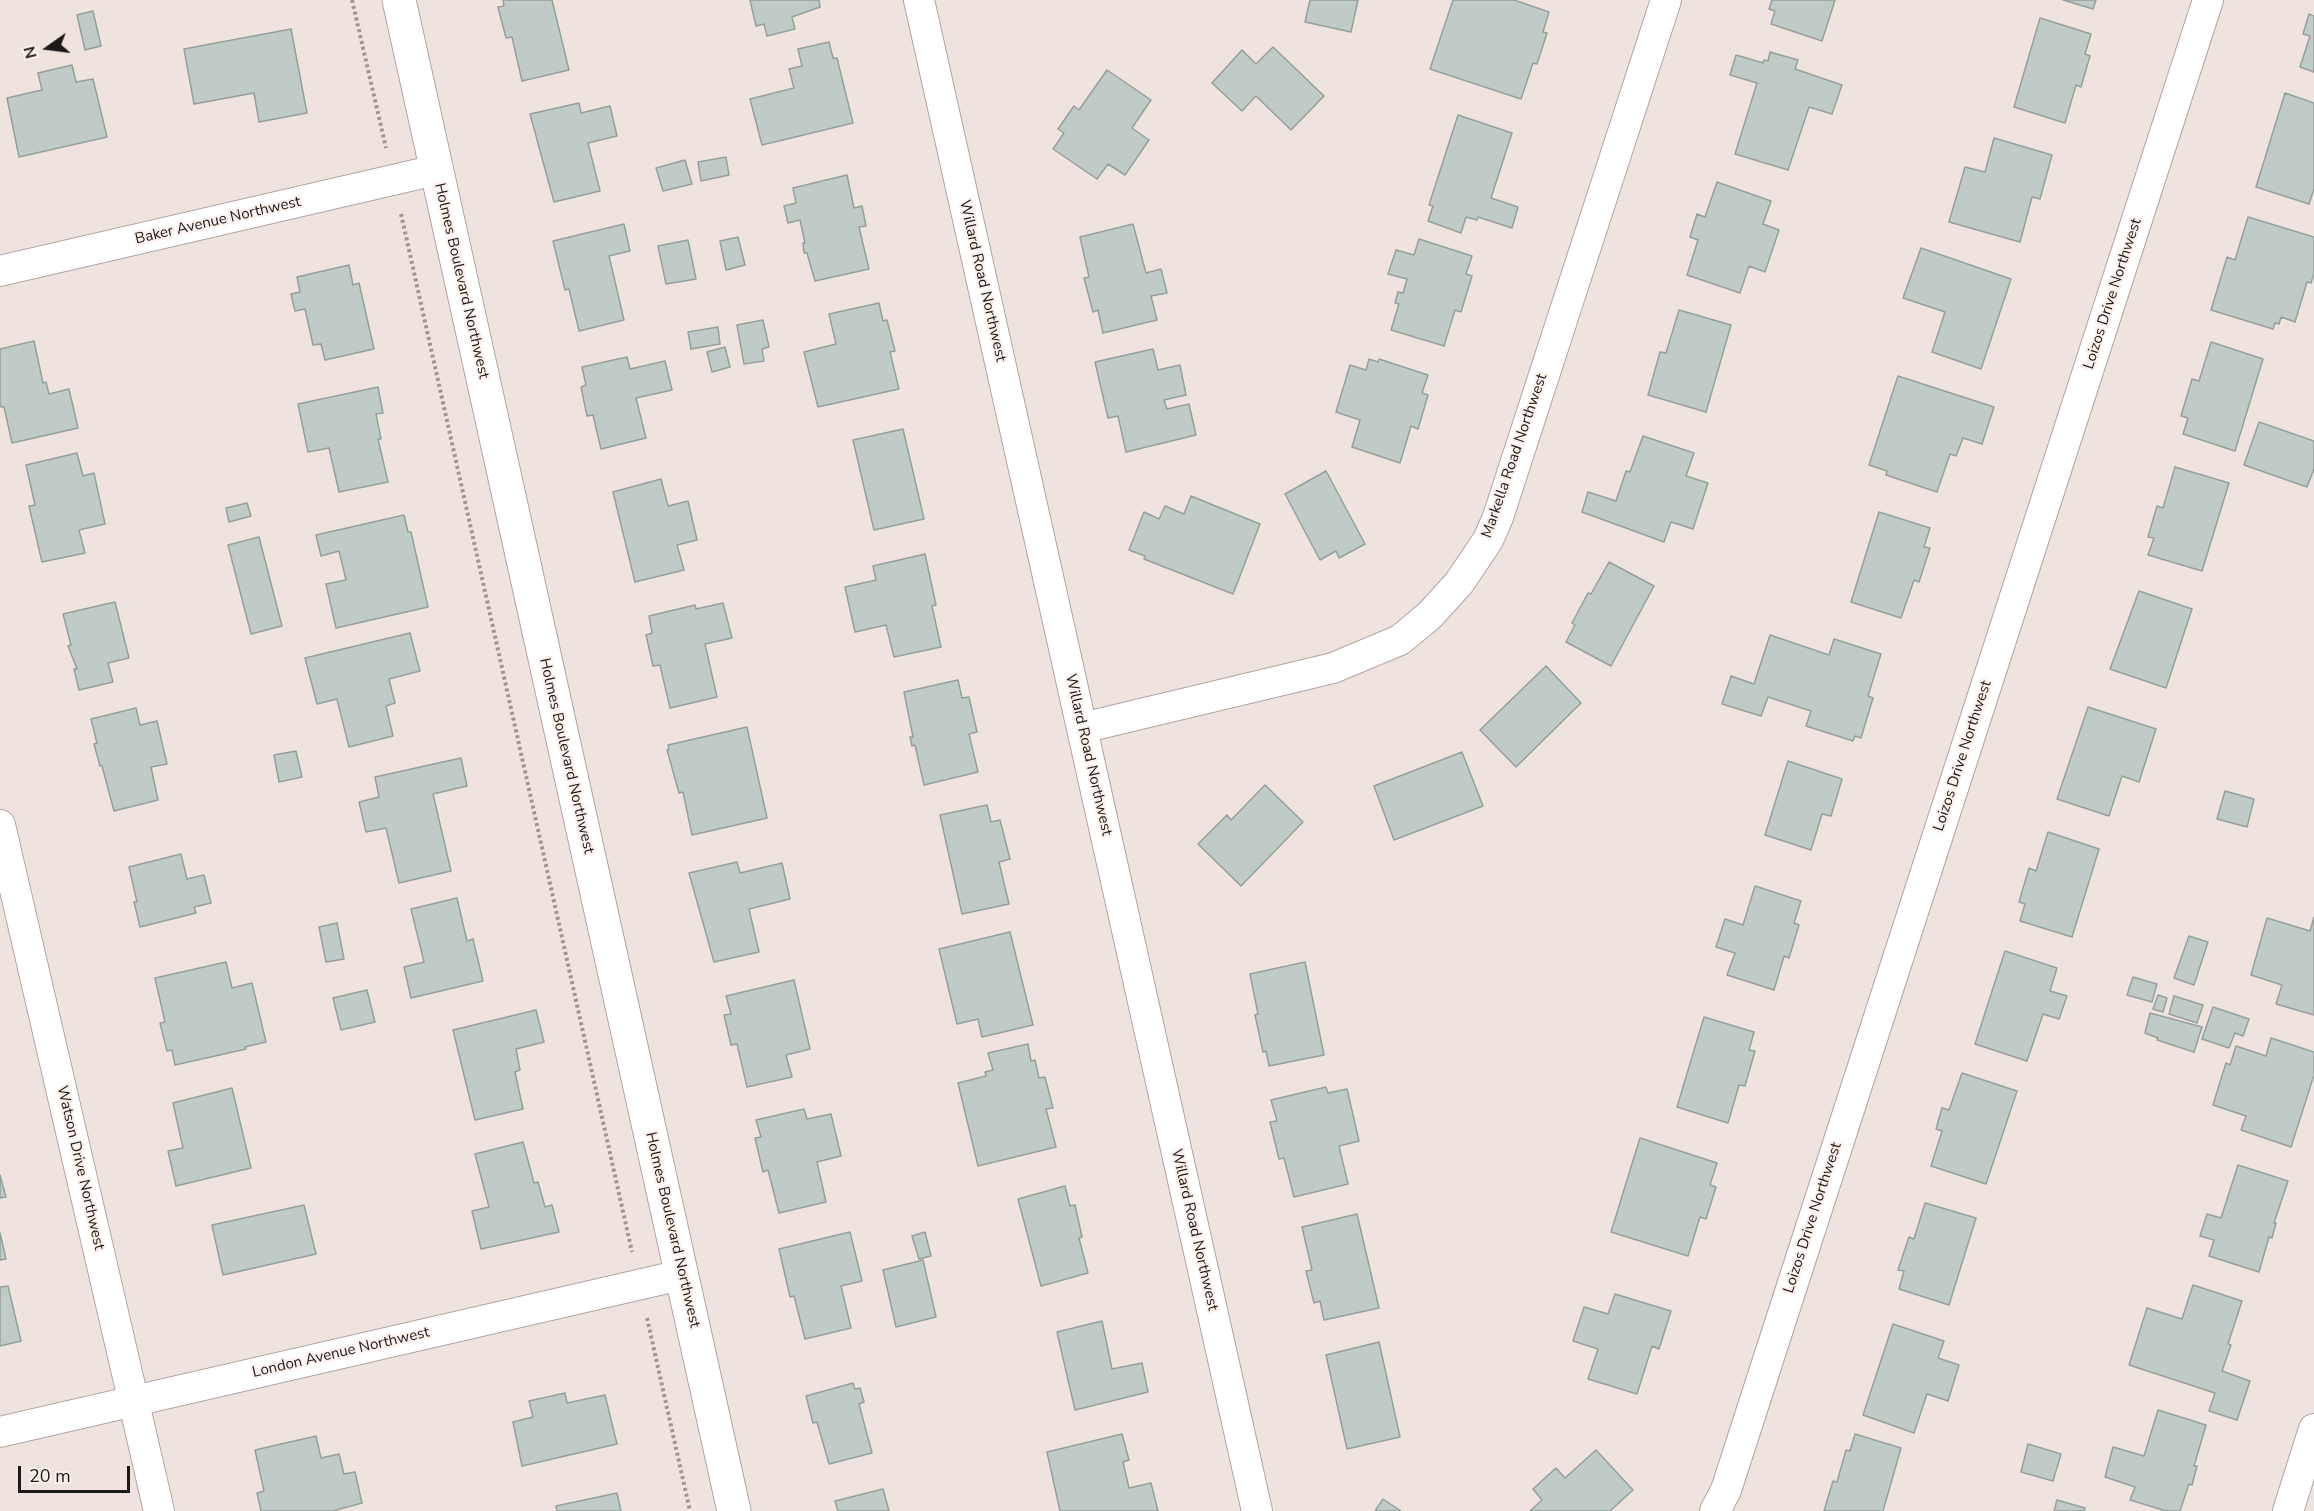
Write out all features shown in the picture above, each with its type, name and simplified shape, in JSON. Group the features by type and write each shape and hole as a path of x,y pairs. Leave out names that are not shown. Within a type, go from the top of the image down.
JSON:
{"street":[{"name":"Holmes Boulevard Northwest","path":"399,0 734,1511"},
{"name":"Willard Road Northwest","path":"919,0 1257,1511"},
{"name":"Markella Road Northwest","path":"1082,728 1333,668 1400,640 1430,615 1459,583 1488,540 1498,517 1666,0"},
{"name":"Loizos Drive Northwest","path":"1715,1511 1726,1490 2208,0"},
{"name":"Baker Avenue Northwest","path":"0,271 436,170"},
{"name":"Watson Drive Northwest","path":"2,840 159,1511"},
{"name":"London Avenue Northwest","path":"0,1432 681,1275"},
{"path":"2288,1511 2314,1429"}],"path":[{"path":"352,0 690,1511"}],"building":[{"path":"503,0 552,0 569,70 522,81 512,37 506,38 498,7 504,6"},
{"path":"750,0 819,0 820,7 792,17 795,29 767,36 764,24 756,26"},
{"path":"1310,0 1358,0 1351,32 1305,22"},
{"path":"1453,0 1514,0 1549,12 1543,32 1547,33 1537,64 1533,63 1521,99 1430,69"},
{"path":"1772,0 1835,0 1822,41 1771,24 1775,11 1769,9"},
{"path":"2063,0 2096,0 2093,9"},
{"path":"93,11 101,46 85,50 77,15"},
{"path":"2309,14 2314,16 2314,72 2300,67 2310,36 2303,34"},
{"path":"2040,18 2091,34 2085,54 2090,56 2081,87 2076,85 2065,123 2014,107"},
{"path":"291,29 307,113 259,122 254,93 194,104 184,49"},
{"path":"829,42 833,58 837,58 853,123 762,145 750,99 794,88 789,69 802,66 798,49"},
{"path":"1273,47 1324,96 1291,130 1256,96 1242,111 1212,83 1242,50 1256,64"},
{"path":"1770,52 1798,60 1795,69 1842,85 1832,114 1809,107 1788,170 1735,154 1757,83 1730,75 1736,55 1763,63 1764,60 1768,61"},
{"path":"72,65 76,82 93,79 107,137 19,157 7,98 42,90 38,73"},
{"path":"1107,70 1151,100 1132,128 1149,140 1125,175 1108,164 1097,179 1053,149 1064,133 1058,129 1074,106 1079,110"},
{"path":"2285,93 2314,103 2314,189 2309,204 2256,187"},
{"path":"579,103 581,113 610,106 617,136 588,143 600,191 554,202 530,114"},
{"path":"1458,115 1512,133 1491,198 1518,207 1512,228 1478,217 1477,220 1466,217 1461,233 1428,221 1433,206 1429,205"},
{"path":"1994,138 2052,155 2040,199 2032,197 2020,242 1949,222 1965,167 1985,172"},
{"path":"726,157 729,175 701,181 698,162"},
{"path":"685,160 692,184 663,191 656,168"},
{"path":"847,175 854,208 862,206 866,226 859,227 869,269 815,281 807,253 804,253 803,243 805,243 800,220 788,223 784,206 796,203 793,188"},
{"path":"1717,182 1771,201 1763,224 1779,230 1765,272 1749,266 1740,293 1687,275 1698,240 1690,237 1697,214 1705,217"},
{"path":"2248,217 2314,237 2314,274 2311,283 2307,282 2295,322 2281,317 2279,324 2275,323 2273,329 2211,310 2227,257 2235,260"},
{"path":"624,224 630,251 609,256 624,320 579,331 569,289 565,290 553,241"},
{"path":"1133,224 1146,273 1161,269 1167,293 1151,296 1157,320 1103,333 1098,310 1093,312 1084,278 1089,277 1080,237"},
{"path":"738,237 745,265 726,270 720,241"},
{"path":"1419,239 1472,256 1466,274 1472,276 1461,312 1455,310 1444,346 1391,330 1399,304 1395,303 1398,292 1403,293 1407,279 1388,274 1396,250 1414,255"},
{"path":"688,240 696,279 666,284 658,246"},
{"path":"1921,248 2011,279 1981,369 1932,352 1945,312 1903,298"},
{"path":"349,265 353,285 359,283 374,349 325,360 321,344 313,345 305,309 295,311 291,294 300,292 297,277"},
{"path":"879,303 883,321 887,320 895,351 890,352 899,389 818,407 804,352 836,344 829,314"},
{"path":"1679,310 1731,325 1706,412 1648,395 1660,352 1666,353"},
{"path":"763,320 769,347 762,349 764,361 744,364 737,325"},
{"path":"718,327 720,344 691,349 688,332"},
{"path":"34,341 43,383 46,382 49,394 69,389 78,428 12,443 4,407 0,405 0,349"},
{"path":"2211,342 2263,359 2235,451 2183,434 2188,418 2181,416 2192,379 2199,381"},
{"path":"725,347 730,367 712,372 707,352"},
{"path":"1153,349 1158,370 1180,365 1186,395 1164,400 1167,409 1189,404 1196,435 1126,452 1118,416 1108,418 1095,362"},
{"path":"627,357 630,369 665,361 672,390 636,398 646,438 601,449 593,415 587,416 581,387 586,385 582,367"},
{"path":"1369,359 1378,362 1379,359 1428,375 1422,393 1428,395 1418,429 1411,426 1400,463 1352,447 1360,420 1336,412 1350,365 1366,370"},
{"path":"1898,376 1994,407 1982,444 1963,438 1956,456 1950,454 1937,492 1886,475 1887,471 1869,465"},
{"path":"378,387 383,413 376,414 381,439 378,439 388,482 339,492 329,448 308,452 298,404"},
{"path":"2259,422 2314,441 2314,469 2307,487 2244,465"},
{"path":"903,429 924,519 874,530 853,440"},
{"path":"1643,436 1694,453 1686,476 1708,483 1693,529 1671,522 1664,542 1582,512 1588,492 1616,501 1626,471 1630,472"},
{"path":"77,453 83,476 94,473 105,524 79,530 85,553 42,562 29,506 35,505 26,465"},
{"path":"2175,467 2229,483 2202,571 2148,555 2154,538 2148,537 2157,506 2163,508"},
{"path":"1326,471 1365,544 1339,558 1336,551 1320,560 1285,494"},
{"path":"661,479 668,506 688,501 697,540 677,545 684,570 635,582 613,492"},
{"path":"1191,496 1260,524 1233,594 1144,559 1145,556 1129,550 1144,512 1159,519 1165,506 1184,514"},
{"path":"247,503 251,516 229,522 226,508"},
{"path":"1879,512 1930,528 1924,547 1930,548 1919,582 1914,580 1901,618 1851,602"},
{"path":"404,515 408,532 411,532 428,607 336,628 326,584 346,580 339,551 321,556 316,535"},
{"path":"259,537 282,626 251,634 228,545"},
{"path":"925,554 936,605 932,606 941,647 894,657 886,625 855,632 845,587 876,580 873,566"},
{"path":"1609,562 1654,586 1611,666 1566,642 1575,625 1572,623 1588,593 1591,594"},
{"path":"2139,591 2192,609 2166,688 2110,669"},
{"path":"115,602 129,658 108,663 113,682 79,690 74,669 77,669 68,646 71,645 63,614"},
{"path":"723,603 732,638 705,644 717,697 670,708 660,665 653,666 646,635 652,633 649,616 695,605 696,609"},
{"path":"410,633 420,671 389,679 395,703 386,706 393,736 349,747 337,699 317,704 305,658"},
{"path":"1770,635 1829,655 1834,639 1881,654 1868,696 1873,698 1861,738 1855,736 1853,741 1806,726 1811,711 1768,697 1761,716 1722,704 1731,676 1754,684"},
{"path":"1546,666 1581,703 1516,767 1480,730"},
{"path":"958,680 962,698 969,697 977,732 969,734 978,772 924,785 915,745 912,746 910,737 913,737 904,692"},
{"path":"2088,707 2156,729 2139,782 2122,776 2109,816 2057,799"},
{"path":"136,708 140,725 157,721 167,764 151,767 158,800 114,811 94,744 97,743 91,719"},
{"path":"747,727 767,818 692,835 683,792 679,793 667,750 668,745"},
{"path":"296,751 302,777 279,782 274,755"},
{"path":"1462,752 1483,806 1394,840 1374,786"},
{"path":"461,758 467,786 433,794 451,871 399,883 386,828 366,832 359,802 379,797 375,777"},
{"path":"1788,761 1842,779 1831,816 1822,814 1811,850 1765,835"},
{"path":"1265,785 1303,822 1241,886 1198,844 1227,815 1231,820"},
{"path":"2225,791 2254,799 2247,827 2217,819"},
{"path":"987,805 991,822 1000,820 1010,859 999,862 1009,904 962,914 940,815"},
{"path":"2048,832 2099,849 2072,937 2020,921 2025,904 2019,902 2029,868 2036,871"},
{"path":"181,854 187,879 204,875 211,903 194,907 196,913 140,927 129,867"},
{"path":"737,862 740,873 782,863 790,899 749,909 759,952 714,962 689,873"},
{"path":"1755,886 1801,901 1794,923 1799,925 1789,958 1784,956 1774,990 1727,975 1735,953 1716,947 1725,919 1743,925"},
{"path":"457,898 467,941 473,939 483,981 411,998 404,967 424,962 411,909"},
{"path":"2314,917 2314,1015 2276,1004 2282,985 2251,975 2267,918 2310,931"},
{"path":"337,923 344,959 326,962 319,927"},
{"path":"1010,932 1033,1025 982,1037 978,1019 957,1024 939,949"},
{"path":"2189,936 2208,942 2194,985 2174,978"},
{"path":"2005,951 2057,968 2050,991 2067,996 2059,1019 2043,1014 2027,1061 1975,1044"},
{"path":"226,962 232,988 252,983 266,1042 245,1047 246,1049 175,1065 172,1050 167,1051 160,1023 165,1022 155,978"},
{"path":"1305,962 1324,1055 1269,1066 1266,1051 1263,1052 1255,1015 1258,1014 1250,974"},
{"path":"2133,977 2157,984 2152,1002 2127,995"},
{"path":"794,980 810,1049 786,1055 792,1077 747,1087 737,1044 731,1045 724,1015 731,1014 726,996"},
{"path":"367,990 375,1022 341,1030 333,998"},
{"path":"2158,995 2167,998 2163,1012 2153,1009"},
{"path":"2174,996 2203,1005 2197,1023 2169,1014"},
{"path":"2213,1007 2249,1019 2243,1036 2235,1033 2229,1048 2202,1039"},
{"path":"536,1010 544,1042 516,1049 520,1070 515,1072 523,1109 475,1120 453,1030"},
{"path":"2150,1013 2202,1027 2194,1052 2157,1040 2158,1038 2145,1033"},
{"path":"1704,1017 1754,1032 1749,1050 1755,1051 1745,1086 1739,1085 1728,1123 1677,1107"},
{"path":"2271,1038 2314,1052 2314,1075 2291,1147 2241,1130 2246,1116 2213,1105 2226,1063 2230,1065 2236,1046 2266,1056"},
{"path":"1028,1044 1031,1061 1035,1060 1039,1078 1045,1077 1053,1108 1046,1109 1056,1147 978,1166 958,1083 986,1076 985,1072 993,1070 988,1053"},
{"path":"1962,1073 2017,1091 1986,1184 1931,1166 1942,1131 1936,1129 1942,1108 1949,1110"},
{"path":"1326,1087 1328,1093 1347,1089 1359,1141 1339,1146 1348,1184 1294,1197 1284,1158 1279,1159 1270,1122 1277,1121 1271,1100"},
{"path":"232,1088 251,1168 176,1186 168,1151 183,1148 173,1103"},
{"path":"804,1109 807,1119 831,1114 841,1156 817,1162 826,1202 779,1213 768,1170 763,1172 755,1138 761,1137 756,1120"},
{"path":"1640,1138 1717,1163 1710,1185 1716,1187 1706,1219 1700,1217 1688,1256 1611,1232"},
{"path":"523,1142 534,1183 538,1182 545,1207 552,1205 559,1232 481,1249 472,1211 489,1207 475,1154"},
{"path":"2238,1165 2288,1181 2274,1223 2276,1223 2272,1238 2269,1237 2259,1272 2209,1256 2214,1240 2200,1236 2207,1214 2221,1218"},
{"path":"0,1175 6,1197 0,1198"},
{"path":"1065,1186 1070,1206 1075,1205 1082,1237 1079,1238 1088,1273 1041,1286 1018,1199"},
{"path":"1925,1203 1976,1218 1949,1305 1899,1289 1904,1271 1898,1270 1909,1237 1914,1239"},
{"path":"304,1205 316,1254 223,1275 212,1225"},
{"path":"1357,1214 1379,1308 1324,1320 1320,1301 1314,1303 1306,1271 1312,1270 1302,1227"},
{"path":"850,1232 862,1281 841,1286 851,1328 805,1339 794,1296 790,1297 779,1249"},
{"path":"925,1232 931,1256 919,1259 912,1236"},
{"path":"0,1233 6,1259 0,1260"},
{"path":"923,1260 936,1317 896,1327 883,1270"},
{"path":"2193,1285 2242,1301 2222,1371 2250,1381 2237,1420 2209,1411 2215,1393 2129,1365 2147,1308 2182,1319"},
{"path":"8,1286 21,1341 0,1346 0,1287"},
{"path":"1615,1294 1671,1311 1659,1349 1652,1346 1637,1394 1588,1379 1598,1349 1573,1341 1584,1307 1608,1314"},
{"path":"1102,1321 1112,1369 1142,1363 1148,1392 1075,1410 1057,1332"},
{"path":"1893,1324 1944,1341 1938,1358 1959,1365 1948,1401 1927,1394 1914,1433 1863,1415"},
{"path":"1379,1342 1400,1437 1347,1449 1326,1355"},
{"path":"853,1383 855,1389 860,1388 864,1402 859,1404 872,1453 829,1464 817,1422 813,1423 806,1396"},
{"path":"565,1393 567,1403 605,1395 617,1444 522,1466 513,1422 533,1417 529,1401"},
{"path":"2158,1410 2206,1425 2194,1466 2197,1466 2192,1485 2189,1484 2180,1511 2166,1511 2130,1500 2135,1487 2105,1477 2113,1447 2144,1456"},
{"path":"1122,1434 1129,1460 1123,1462 1129,1488 1151,1483 1158,1511 1060,1511 1047,1452"},
{"path":"1855,1434 1901,1448 1883,1511 1824,1511 1833,1481 1837,1482 1846,1450 1850,1451"},
{"path":"316,1436 321,1458 339,1454 344,1474 355,1472 362,1503 333,1511 261,1511 257,1493 264,1491 255,1450"},
{"path":"2028,1444 2061,1454 2053,1481 2021,1472"},
{"path":"1596,1450 1633,1490 1610,1511 1530,1511 1542,1500 1533,1489 1556,1468 1565,1478"},
{"path":"883,1489 889,1511 838,1511 835,1501"},
{"path":"617,1493 621,1511 557,1511 556,1506"},
{"path":"1383,1499 1401,1511 1375,1511"},
{"path":"2057,1500 2085,1508 2084,1511 2054,1511"}]}
